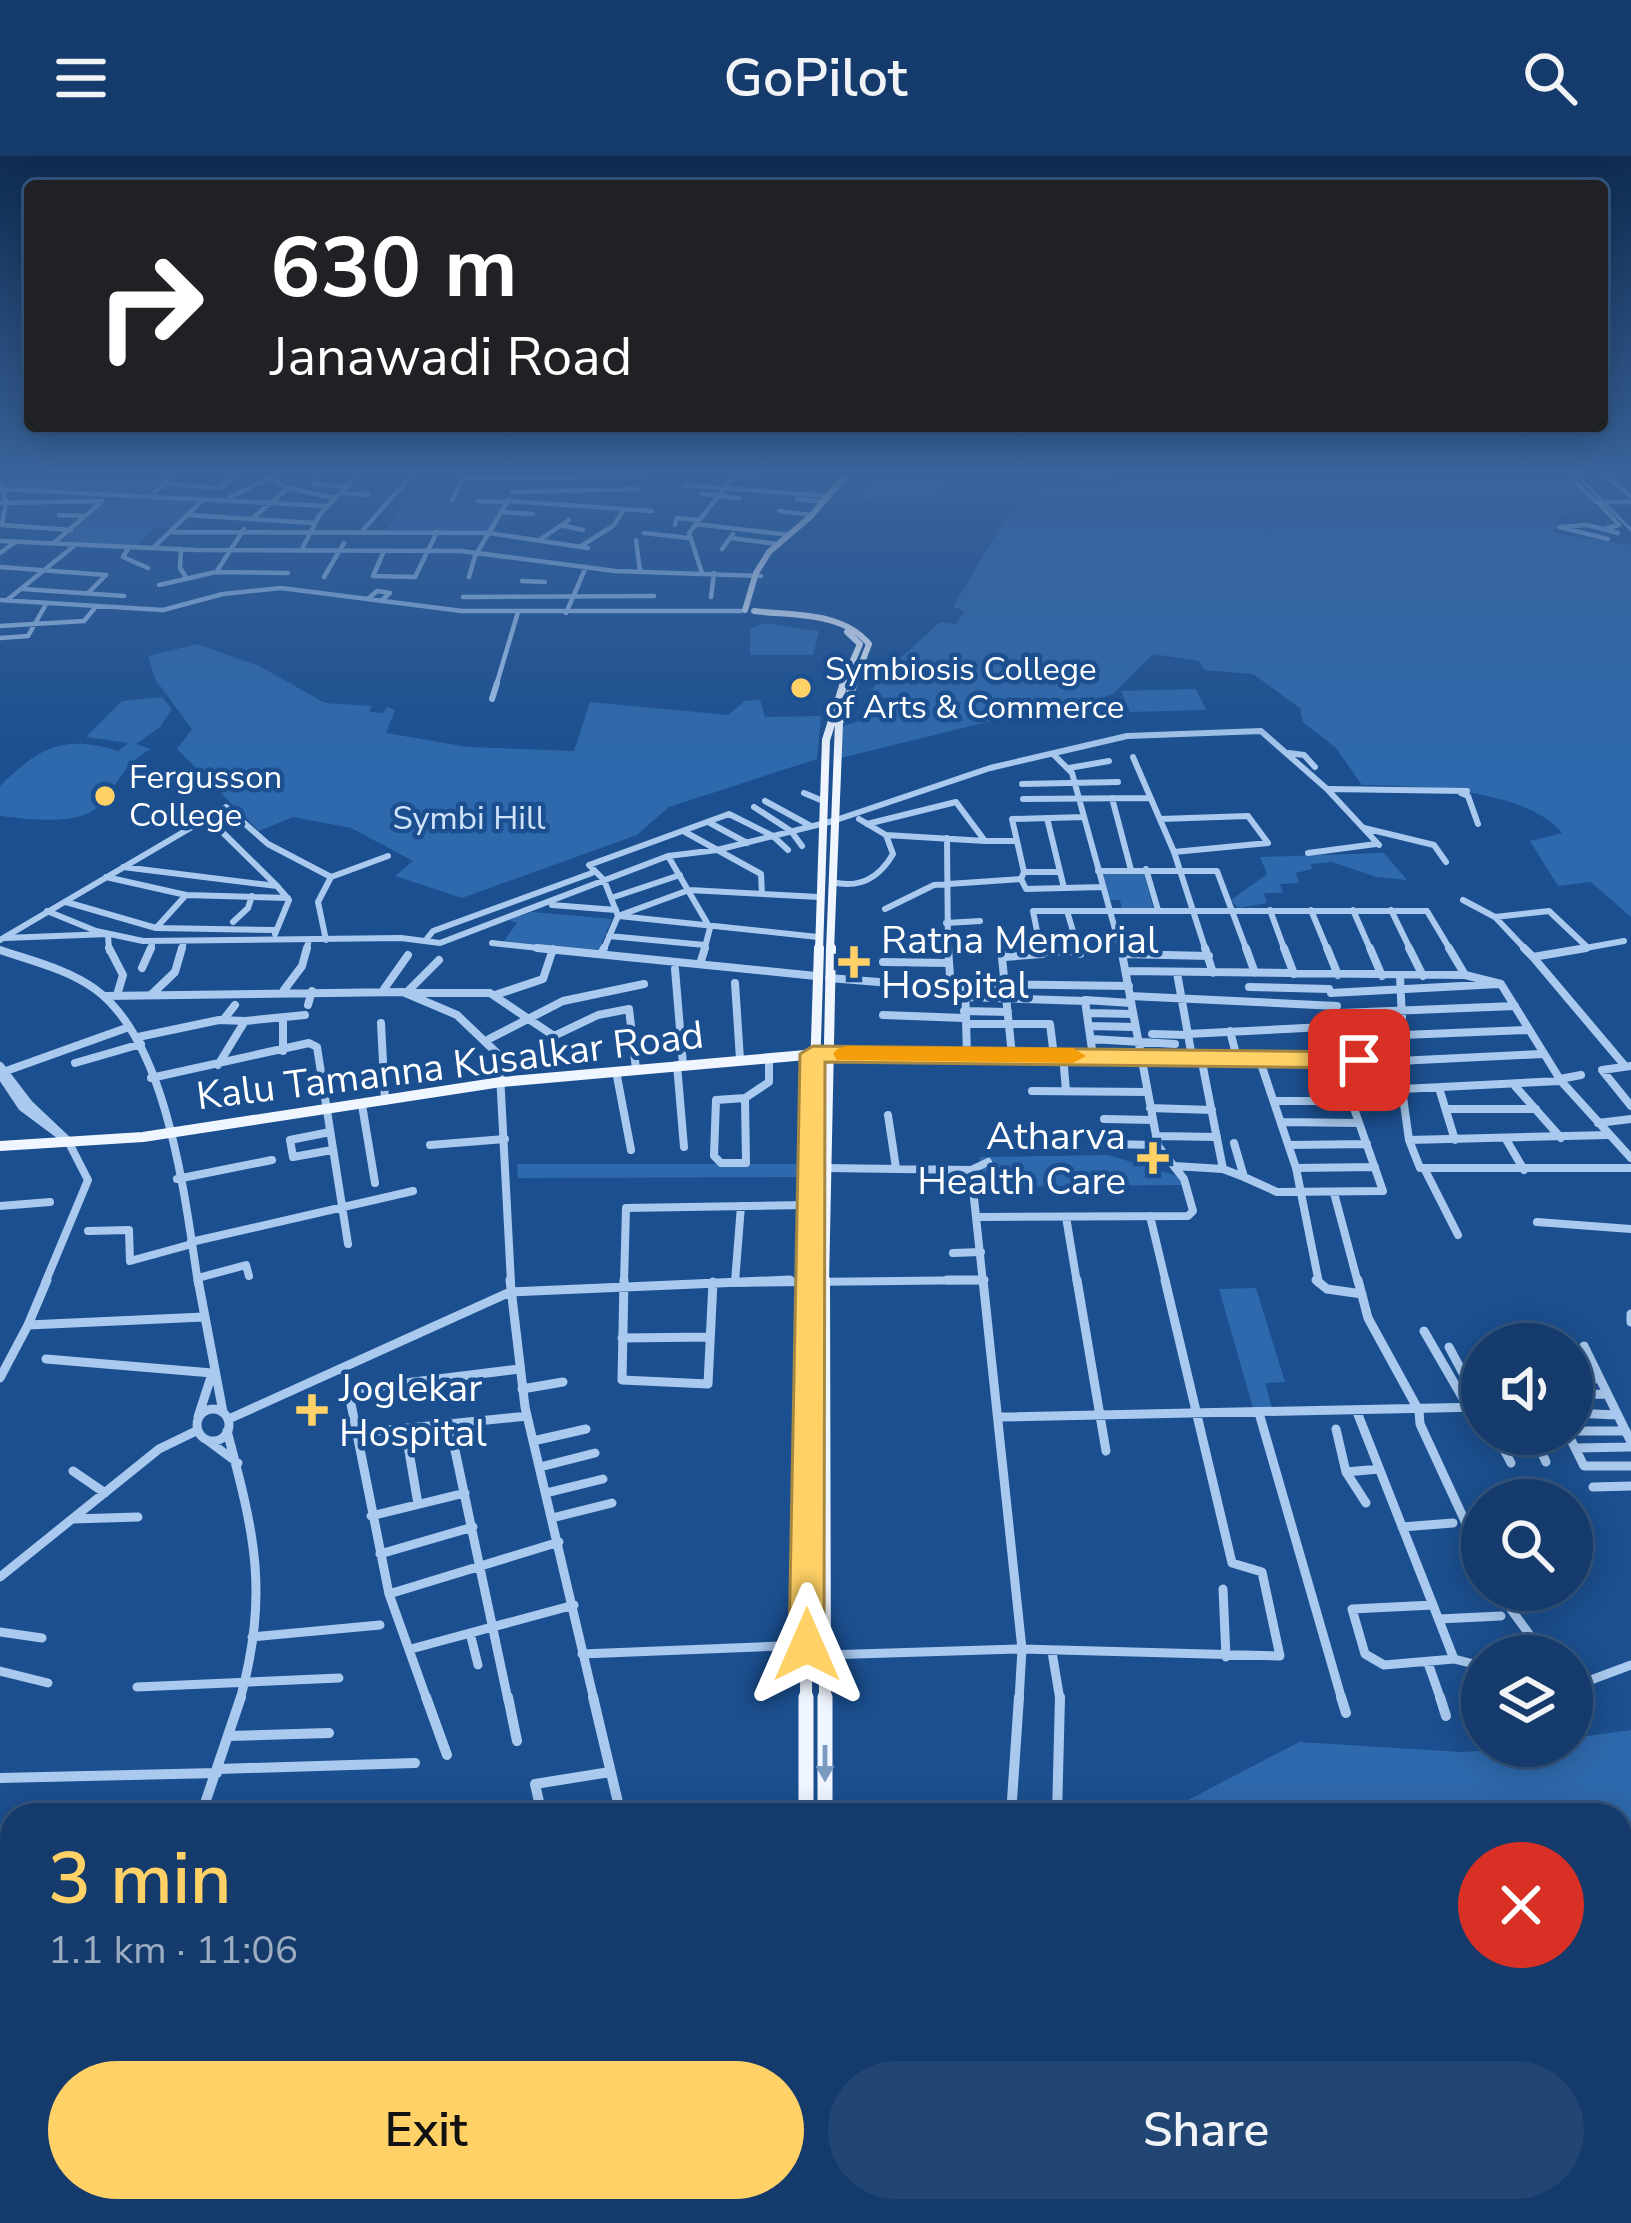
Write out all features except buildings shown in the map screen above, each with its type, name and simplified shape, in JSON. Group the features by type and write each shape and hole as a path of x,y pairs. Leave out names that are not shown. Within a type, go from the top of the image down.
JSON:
{"main road":[{"path":"747,612 762,570"},
{"path":"759,576 763,570"},
{"path":"747,612 838,629 859,641 852,672 830,716 819,897 822,977"},
{"path":"747,612 843,625 869,640 862,672 839,723 822,823 832,883 819,1054 806,1803"},
{"path":"819,1054 826,1168 816,1279 825,1803"},
{"name":"Kalu Tamanna Kusalkar Road","path":"0,1145 152,1135 501,1082 819,1054"}],"street":[{"path":"2,601 45,570"},
{"path":"52,570 106,575 88,593"},
{"path":"183,570 186,577"},
{"path":"324,577 328,570"},
{"path":"376,570 373,577 415,577 418,570"},
{"path":"469,577 472,570"},
{"path":"566,613 585,570"},
{"path":"633,570 759,576"},
{"path":"159,585 216,572 289,573"},
{"path":"711,597 714,573"},
{"path":"522,581 546,581 541,597"},
{"path":"2,601 163,610 223,594 280,588 479,612 747,612"},
{"path":"23,589 124,596"},
{"path":"463,597 654,596"},
{"path":"479,612 481,597"},
{"path":"2,601 94,609 86,621"},
{"path":"0,638 26,637 45,606"},
{"path":"67,622 76,608"},
{"path":"492,699 517,610"},
{"path":"0,626 100,622"},
{"path":"2,939 108,934 184,942 448,942 668,856 747,843 990,768 1127,736 1261,731 1327,789 1378,844 1308,853"},
{"path":"978,1217 1188,1216 1193,1211 1184,1179 1156,1140 1123,954 1069,768 1053,754"},
{"path":"1288,754 1302,754 1315,767"},
{"path":"1133,757 1180,868 1213,974"},
{"path":"1069,768 1109,761"},
{"path":"1022,784 1118,782"},
{"path":"1327,789 1467,791"},
{"path":"949,791 985,842"},
{"path":"1454,791 1468,796 1478,824"},
{"path":"805,793 823,801"},
{"path":"1023,799 1150,798"},
{"path":"1112,799 1132,870"},
{"path":"765,800 822,823"},
{"path":"958,802 863,821 886,836 1017,842"},
{"path":"754,806 791,831 802,846"},
{"path":"2,939 207,817 230,808 268,844 331,878"},
{"path":"602,952 617,913 604,880 588,866 733,814 788,850"},
{"path":"1160,819 1248,816 1268,843 1174,852"},
{"path":"207,817 288,898"},
{"path":"1084,817 1012,819 1026,889 1103,887"},
{"path":"1047,818 1064,888"},
{"path":"708,822 747,843"},
{"path":"1362,827 1434,845 1446,862"},
{"path":"683,831 761,874 762,894"},
{"path":"832,883 854,886 885,869 893,854 886,836"},
{"path":"947,838 950,976"},
{"path":"326,940 318,902 331,878 388,856"},
{"path":"668,856 710,928 700,964"},
{"path":"122,867 277,886"},
{"path":"1146,869 1158,910"},
{"path":"1098,871 1217,871 1250,973 1254,1004"},
{"path":"424,941 433,931 594,872"},
{"path":"885,909 926,887 1060,872"},
{"path":"611,898 680,875"},
{"path":"106,877 186,895 288,898"},
{"path":"617,913 689,890 819,897"},
{"path":"142,968 148,941 186,895"},
{"path":"233,922 248,908 252,896"},
{"path":"272,940 288,898"},
{"path":"1463,900 1495,917 1628,1066"},
{"path":"64,901 156,928 277,930"},
{"path":"552,905 710,928 818,937"},
{"path":"1005,957 1080,952 1067,910"},
{"path":"1270,910 1294,974"},
{"path":"1311,910 1338,975"},
{"path":"1353,910 1382,976"},
{"path":"1391,910 1423,976"},
{"path":"1495,917 1549,910 1587,947"},
{"path":"47,911 108,934"},
{"path":"487,911 496,920"},
{"path":"1042,952 1031,912 1427,911 1465,975"},
{"path":"946,923 980,921"},
{"path":"999,928 1012,1055"},
{"path":"108,934 109,952 124,975 117,995"},
{"path":"609,936 705,946"},
{"path":"893,938 947,938"},
{"path":"283,991 302,967 310,940"},
{"path":"1533,957 1624,941"},
{"path":"151,994 175,972 184,942"},
{"path":"492,943 916,985"},
{"path":"0,950 105,996 384,990 495,995 543,979 554,949"},
{"path":"1123,954 1209,956"},
{"path":"384,990 408,955"},
{"path":"406,993 439,960"},
{"path":"883,962 948,963"},
{"path":"675,969 685,1147"},
{"path":"1127,971 1465,975 1501,984 1561,1080 1631,1158"},
{"path":"1177,973 1187,1035 1212,1110 1223,1169"},
{"path":"1324,975 1359,1060"},
{"path":"1400,976 1402,1089 1409,1140 1414,1162 1426,1170 1458,1235"},
{"path":"735,983 740,1059"},
{"path":"489,1039 526,1016 591,990 644,984"},
{"path":"968,1055 965,984 1339,1010 1515,1006"},
{"path":"1250,987 1330,991 1501,984"},
{"path":"75,1063 223,1020 284,1018 306,1011 312,991"},
{"path":"406,993 429,1000 489,1039 499,1055 510,1292 522,1389 618,1803"},
{"path":"495,995 554,1036 598,1015 629,1009 636,1069"},
{"path":"964,997 1083,1000 1130,995"},
{"path":"105,996 139,1041 167,1133 192,1243 212,1373 227,1415 256,1542 246,1682 206,1803"},
{"path":"1083,1000 1093,1056"},
{"path":"223,1020 235,1005"},
{"path":"966,1018 1008,1012"},
{"path":"1088,1013 1133,1014"},
{"path":"883,1015 1050,1024 1054,1055"},
{"path":"284,1018 284,1051"},
{"path":"218,1066 229,1041 245,1022"},
{"path":"380,1023 385,1101"},
{"path":"1089,1026 1135,1027"},
{"path":"1152,1034 1345,1026"},
{"path":"0,1378 28,1325 88,1180 67,1141 22,1107 2,1070 129,1027"},
{"path":"1403,1035 1528,1030"},
{"path":"1229,1031 1237,1058"},
{"path":"1091,1039 1175,1044"},
{"path":"151,1078 309,1043 318,1048 324,1111 348,1244"},
{"path":"819,1054 1401,1061 1542,1054"},
{"path":"745,1098 746,1163 721,1163 714,1156 716,1100 745,1098 769,1082 769,1058"},
{"path":"1259,1058 1297,1168 1317,1283 1362,1294"},
{"path":"1172,1166 1223,1169 1277,1192 1383,1191 1337,1060"},
{"path":"1628,1066 1602,1070 1631,1106"},
{"path":"1064,1067 1066,1091"},
{"path":"616,1071 631,1150"},
{"path":"1402,1089 1514,1085 1581,1076"},
{"path":"1514,1085 1562,1138"},
{"path":"1439,1088 1455,1140"},
{"path":"1032,1091 1147,1092"},
{"path":"1274,1101 1352,1101"},
{"path":"362,1105 375,1183"},
{"path":"1150,1108 1212,1110"},
{"path":"1446,1109 1536,1109"},
{"path":"888,1114 896,1168"},
{"path":"1104,1119 1153,1120"},
{"path":"1598,1124 1631,1119"},
{"path":"1281,1122 1359,1123"},
{"path":"330,1132 290,1140 293,1157 332,1150"},
{"path":"1409,1140 1610,1135"},
{"path":"1107,1144 1217,1137"},
{"path":"430,1145 505,1139"},
{"path":"1507,1141 1525,1171"},
{"path":"1234,1143 1244,1178"},
{"path":"1289,1145 1367,1144"},
{"path":"177,1179 272,1160"},
{"path":"826,1168 971,1170 988,1162"},
{"path":"1297,1168 1375,1167"},
{"path":"1426,1170 1631,1168"},
{"path":"971,1170 1001,1417 1022,1649 1012,1803"},
{"path":"88,1231 129,1230 130,1261 413,1191"},
{"path":"1334,1193 1368,1318 1419,1411 1420,1424 1461,1513"},
{"path":"0,1206 50,1202"},
{"path":"735,1282 741,1205"},
{"path":"713,1282 708,1384 622,1380 626,1208 804,1205"},
{"path":"1066,1216 1106,1451"},
{"path":"825,1655 1022,1649 1274,1658 1281,1653 1262,1572 1232,1563 1150,1216"},
{"path":"1537,1222 1631,1229"},
{"path":"953,1253 981,1252"},
{"path":"197,1277 246,1265 249,1276"},
{"path":"0,1577 158,1449 195,1427 205,1414 227,1415 344,1369 510,1292 816,1279 983,1280"},
{"path":"28,1325 204,1317"},
{"path":"1424,1330 1461,1396"},
{"path":"621,1339 710,1337"},
{"path":"1449,1348 1461,1369"},
{"path":"46,1359 212,1373"},
{"path":"1593,1366 1630,1440"},
{"path":"344,1369 389,1594 447,1755"},
{"path":"349,1390 519,1369"},
{"path":"195,1427 212,1373"},
{"path":"1593,1378 1600,1379"},
{"path":"522,1389 563,1382"},
{"path":"1593,1394 1607,1394"},
{"path":"1001,1417 1461,1408"},
{"path":"1357,1412 1454,1659"},
{"path":"1258,1413 1346,1713"},
{"path":"1593,1414 1618,1416"},
{"path":"359,1433 527,1416"},
{"path":"449,1423 518,1742"},
{"path":"195,1427 239,1463"},
{"path":"405,1428 418,1504"},
{"path":"533,1441 586,1429"},
{"path":"1336,1429 1346,1472 1366,1503"},
{"path":"206,1439 227,1431"},
{"path":"1593,1435 1630,1440"},
{"path":"1593,1445 1630,1440"},
{"path":"540,1466 595,1453"},
{"path":"1507,1455 1511,1463"},
{"path":"1543,1455 1546,1462"},
{"path":"1578,1455 1584,1466 1631,1466"},
{"path":"1346,1472 1379,1469"},
{"path":"73,1471 105,1492"},
{"path":"546,1493 603,1479"},
{"path":"1593,1487 1631,1486"},
{"path":"371,1516 464,1492"},
{"path":"553,1518 612,1503"},
{"path":"71,1519 138,1517"},
{"path":"1402,1526 1453,1523"},
{"path":"380,1554 473,1527"},
{"path":"389,1594 559,1542"},
{"path":"1223,1589 1226,1657"},
{"path":"411,1649 574,1605"},
{"path":"1433,1605 1352,1609 1365,1654 1372,1661 1461,1661"},
{"path":"1439,1619 1501,1616"},
{"path":"252,1637 380,1625"},
{"path":"0,1632 42,1638"},
{"path":"470,1633 478,1665"},
{"path":"582,1654 807,1645"},
{"path":"1052,1652 1063,1708 1058,1803"},
{"path":"1428,1664 1446,1716"},
{"path":"1593,1680 1631,1666"},
{"path":"0,1671 48,1683"},
{"path":"137,1687 339,1678"},
{"path":"229,1736 329,1733"},
{"path":"0,1778 415,1763"},
{"path":"539,1803 535,1784 610,1772"}],"green space":[{"path":"975,570 1631,570 1631,917 1591,882 1558,886 1530,841 1562,833 1545,818 1469,792 1362,785 1336,748 1303,722 1300,708 1253,674 1204,670 1199,661 1153,654 1114,693 1098,700 1059,704 841,758 842,726 879,716 891,699 869,694 885,672 940,622 956,624 965,611 953,607"},
{"path":"764,623 819,631 813,655 750,655 750,629"},
{"name":"Symbi Hill","path":"197,644 259,666 325,703 372,706 369,712 383,713 387,707 395,710 386,733 468,747 574,751 590,702 728,715 745,701 760,700 765,717 821,716 817,759 669,807 637,835 462,898 395,876 413,861 351,828 293,817 259,831 177,749 192,729 155,679 148,656"},
{"path":"1196,689 1206,710 1130,712 1121,691"},
{"path":"162,697 172,709 160,727 136,744 151,749 128,767 92,811 53,820 0,816 0,786 27,762 67,744 118,751 128,743 86,737 122,701"},
{"path":"1384,853 1407,880 1376,877 1332,862 1311,864 1312,869 1296,873 1299,883 1280,884 1283,893 1264,893 1267,903 1238,908 1231,900 1267,874 1260,857"},
{"path":"1102,871 1143,871 1154,910 1122,910 1120,900 1109,900"},
{"path":"532,912 612,919 598,951 504,941 517,923 509,920"},
{"path":"1108,1155 1181,1177 1183,1185 984,1187 980,1157"},
{"path":"517,1164 801,1164 800,1177 518,1178"},
{"path":"1256,1288 1285,1382 1265,1383 1272,1408 1253,1408 1219,1289"},
{"path":"1631,1730 1631,1803 1182,1803 1299,1742 1460,1752 1461,1767 1593,1767 1593,1735"}],"slow traffic":[{"path":"846,1054 1073,1056"}],"place":[{"name":"Symbiosis College of Arts & Commerce","path":"801,688"},
{"name":"Fergusson College","path":"105,796"},
{"name":"Ratna Memorial Hospital","path":"854,962"},
{"name":"Atharva Health Care","path":"1153,1158"},
{"name":"Joglekar Hospital","path":"312,1410"}],"route":[{"path":"807,1645 813,1054 1359,1060"}]}
